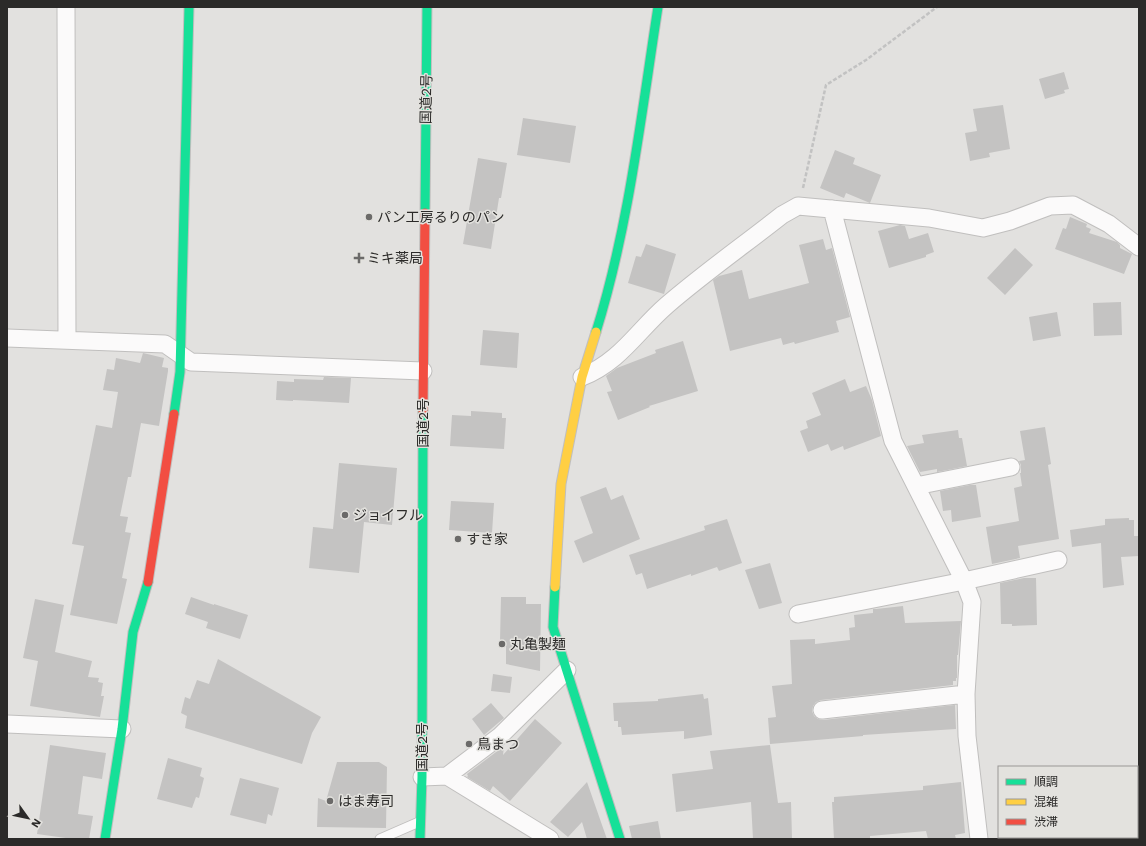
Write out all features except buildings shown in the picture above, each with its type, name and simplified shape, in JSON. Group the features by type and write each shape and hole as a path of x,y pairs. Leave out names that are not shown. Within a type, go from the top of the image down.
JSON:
{"main road":[{"path":"105,839 122,730 133,632 149,579 180,372 179,354 189,7"},
{"name":"国道2号","path":"420,839 422,776 423,371 427,7"},
{"path":"620,839 553,627 561,484 582,377 608,294 625,218 658,7"}],"street":[{"path":"66,7 67,339"},
{"path":"582,377 593,372 619,355 666,306 782,215 798,206 929,218 983,228 1010,221 1050,206 1073,205 1108,224 1139,247"},
{"path":"832,209 892,441 964,581 972,602 966,694 967,736 979,839"},
{"path":"7,338 67,339 165,344 191,362 423,371"},
{"path":"916,486 1011,467"},
{"path":"798,614 964,581 1058,560"},
{"path":"447,776 500,736 567,670"},
{"path":"822,710 966,694"},
{"path":"7,724 122,730"},
{"path":"422,776 447,776 550,839"}],"lane":[{"path":"380,839 420,821"}],"path":[{"path":"798,206 826,85 866,60 937,7"}],"traffic: fast":[{"path":"174,414 180,372 189,7"},
{"path":"425,213 427,7"},
{"path":"596,332 626,211 640,130 658,7"},
{"path":"420,839 422,777 423,412"},
{"path":"105,839 122,729 133,632 148,582"},
{"path":"555,587 553,627 620,839"}],"traffic: slow":[{"path":"555,587 561,484 582,377 596,332"}],"traffic: jam":[{"path":"423,412 425,213"},
{"path":"148,582 174,414"}],"place":[{"name":"パン工房るりのパン","path":"369,217"},
{"name":"ミキ薬局","path":"359,258"},
{"name":"ジョイフル","path":"345,515"},
{"name":"すき家","path":"458,539"},
{"name":"丸亀製麺","path":"502,644"},
{"name":"鳥まつ","path":"469,744"},
{"name":"はま寿司","path":"330,801"}]}
